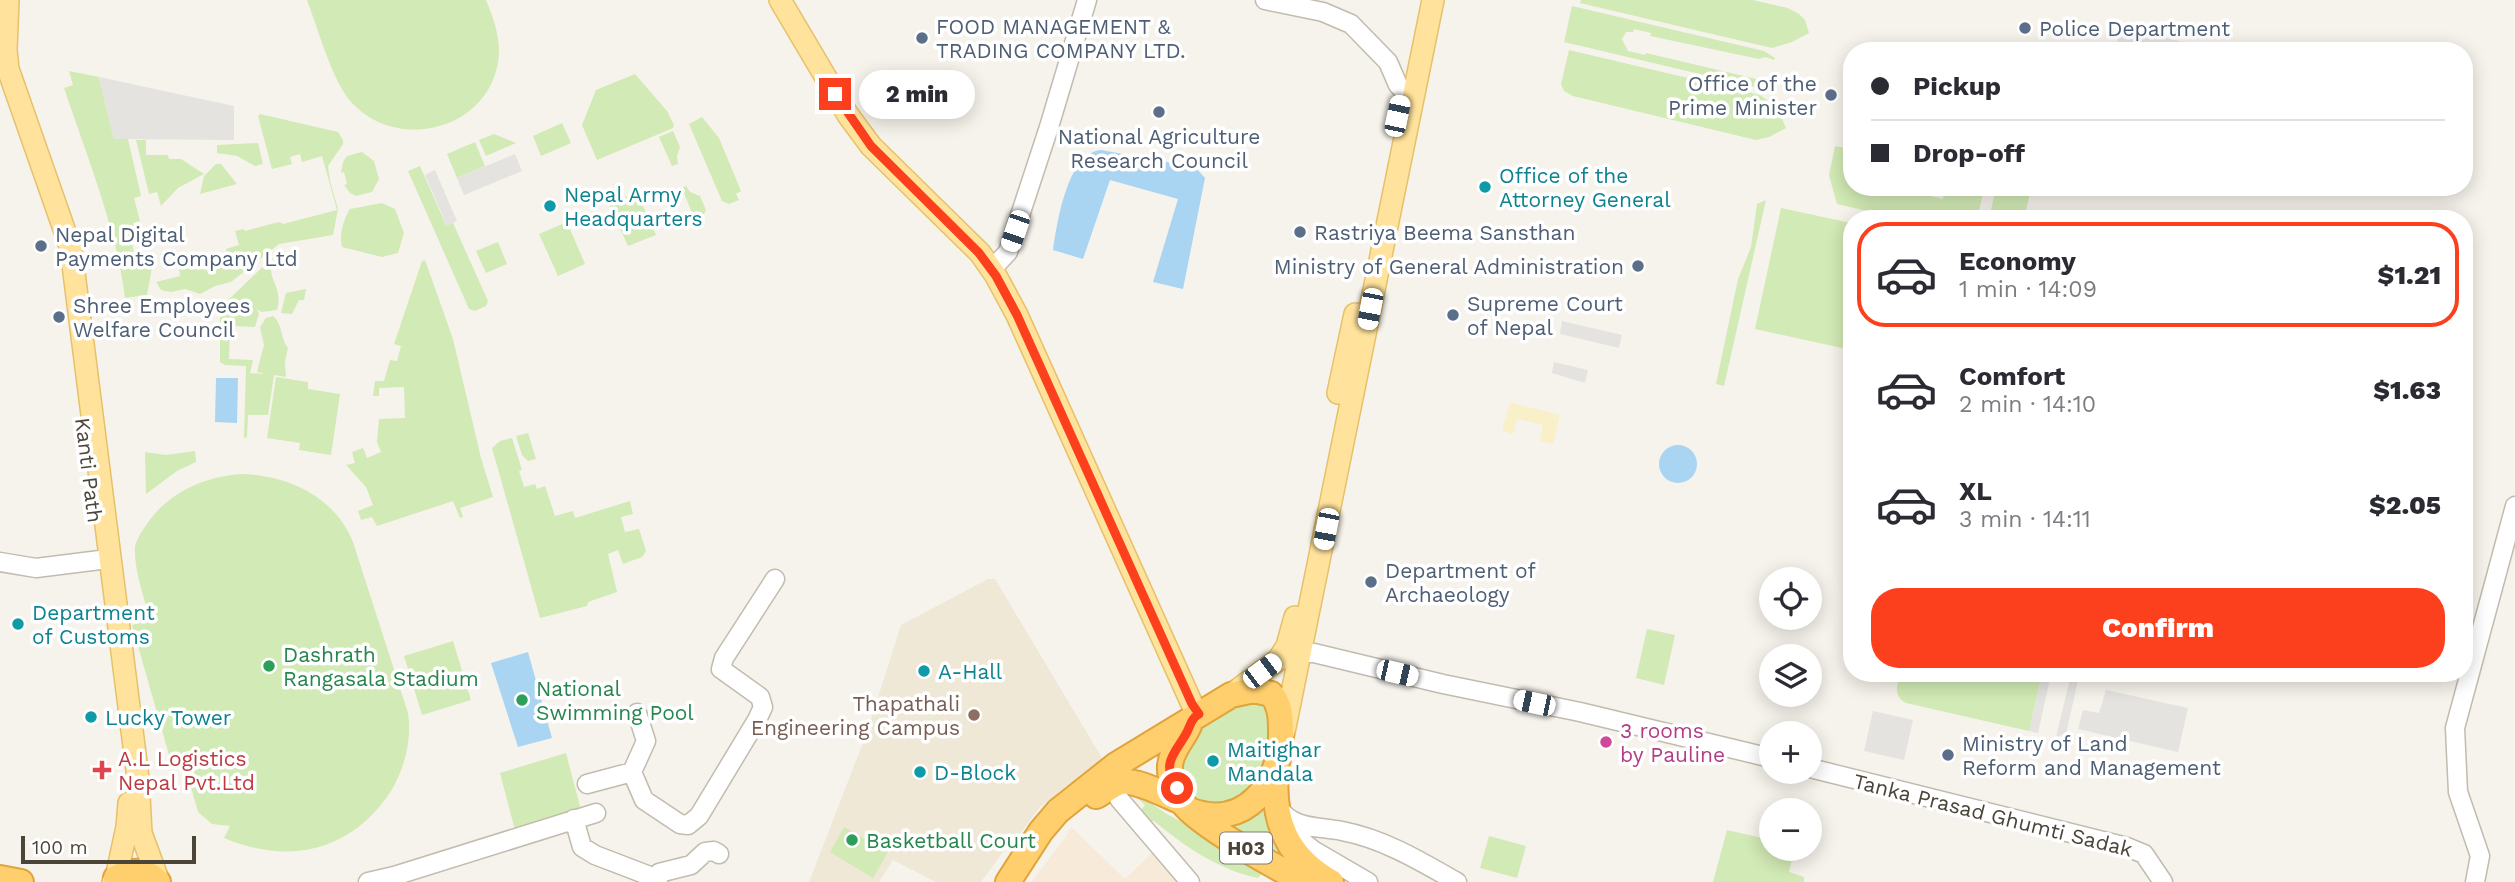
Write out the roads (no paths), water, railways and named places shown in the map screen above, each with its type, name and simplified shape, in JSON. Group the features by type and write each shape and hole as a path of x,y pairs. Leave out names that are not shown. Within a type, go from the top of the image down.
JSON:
{"highway":[{"path":"1008,882 1041,831 1058,811 1114,775 1195,716 1231,695 1264,691 1275,698 1281,719 1278,758 1264,791 1247,807 1219,815 1203,814 1181,798 1123,782 1114,775"},
{"path":"1181,798 1170,768 1172,755 1195,716"},
{"name":"H03","path":"1278,758 1277,810 1289,846 1304,863 1331,882"},
{"path":"1019,882 1048,840 1114,775"},
{"name":"H03","path":"1181,798 1223,834 1298,880"},
{"path":"115,880 131,871 139,871 147,873 158,882"},
{"path":"0,878 21,882"}],"main road":[{"path":"8,0 8,69 71,250 141,833 158,882"},
{"path":"780,0 835,94 871,146 969,241 994,273 1017,315 1192,704 1195,716"},
{"path":"1231,695 1278,660 1293,631 1345,362 1403,90 1427,0"},
{"path":"1278,758 1300,660 1427,0"},
{"name":"Kanti Path","path":"0,72 61,248 128,772 127,827 115,880"},
{"path":"1278,660 1300,660"}],"street":[{"path":"994,273 1008,252 1087,0"},
{"path":"1265,0 1323,12 1350,24 1388,62 1403,90"},
{"path":"2473,663 2514,514"},
{"path":"0,562 36,568 100,560"},
{"path":"637,713 646,741 632,772 644,800 680,824 688,825 699,816 758,720 763,707 760,697 720,669 724,658 775,579"},
{"path":"1300,660 1327,657 1580,712 1759,755"},
{"path":"2468,682 2455,728 2458,792 2480,856 2474,882"},
{"name":"Tanka Prasad Ghumti Sadak","path":"1822,771 2127,847 2144,854 2163,882"},
{"path":"587,784 632,772"},
{"path":"1114,775 1120,800 1190,882"},
{"path":"1277,810 1294,836 1368,882"},
{"path":"1277,810 1285,818 1301,825 1342,831 1396,848 1457,882"},
{"path":"368,882 395,879 574,818 596,813"},
{"path":"574,818 582,847 594,855 656,880 659,873 691,865 705,852 714,851 719,854"}],"water":[{"path":"1101,150 1195,167 1205,178 1183,289 1153,282 1178,199 1110,180 1083,259 1053,250 1061,208 1072,176 1089,154"},
{"path":"216,378 238,378 237,423 215,422"},
{"path":"1678,445 1692,450 1697,464 1692,478 1678,483 1664,478 1659,464 1664,450"},
{"name":"National Swimming Pool","path":"528,652 552,738 518,747 491,663"}],"place":[{"name":"Police Department","path":"2025,28"},
{"name":"FOOD MANAGEMENT & TRADING COMPANY LTD.","path":"922,38"},
{"name":"Office of the Prime Minister","path":"1831,95"},
{"name":"National Agriculture Research Council","path":"1159,112"},
{"name":"Office of the Attorney General","path":"1485,187"},
{"name":"Nepal Army Headquarters","path":"550,206"},
{"name":"Rastriya Beema Sansthan","path":"1300,232"},
{"name":"Nepal Digital Payments Company Ltd","path":"41,246"},
{"name":"Ministry of General Administration","path":"1638,266"},
{"name":"Supreme Court of Nepal","path":"1453,315"},
{"name":"Shree Employees Welfare Council","path":"59,317"},
{"name":"Department of Archaeology","path":"1371,582"},
{"name":"Department of Customs","path":"18,624"},
{"name":"Dashrath Rangasala Stadium","path":"269,666"},
{"name":"A-Hall","path":"924,671"},
{"name":"National Swimming Pool","path":"522,700"},
{"name":"Thapathali Engineering Campus","path":"974,715"},
{"name":"Lucky Tower","path":"91,717"},
{"name":"3 rooms by Pauline","path":"1606,742"},
{"name":"Ministry of Land Reform and Management","path":"1948,755"},
{"name":"Maitighar Mandala","path":"1213,761"},
{"name":"A.L Logistics Nepal Pvt.Ltd","path":"102,770"},
{"name":"D-Block","path":"920,772"},
{"name":"Basketball Court","path":"852,840"}]}
